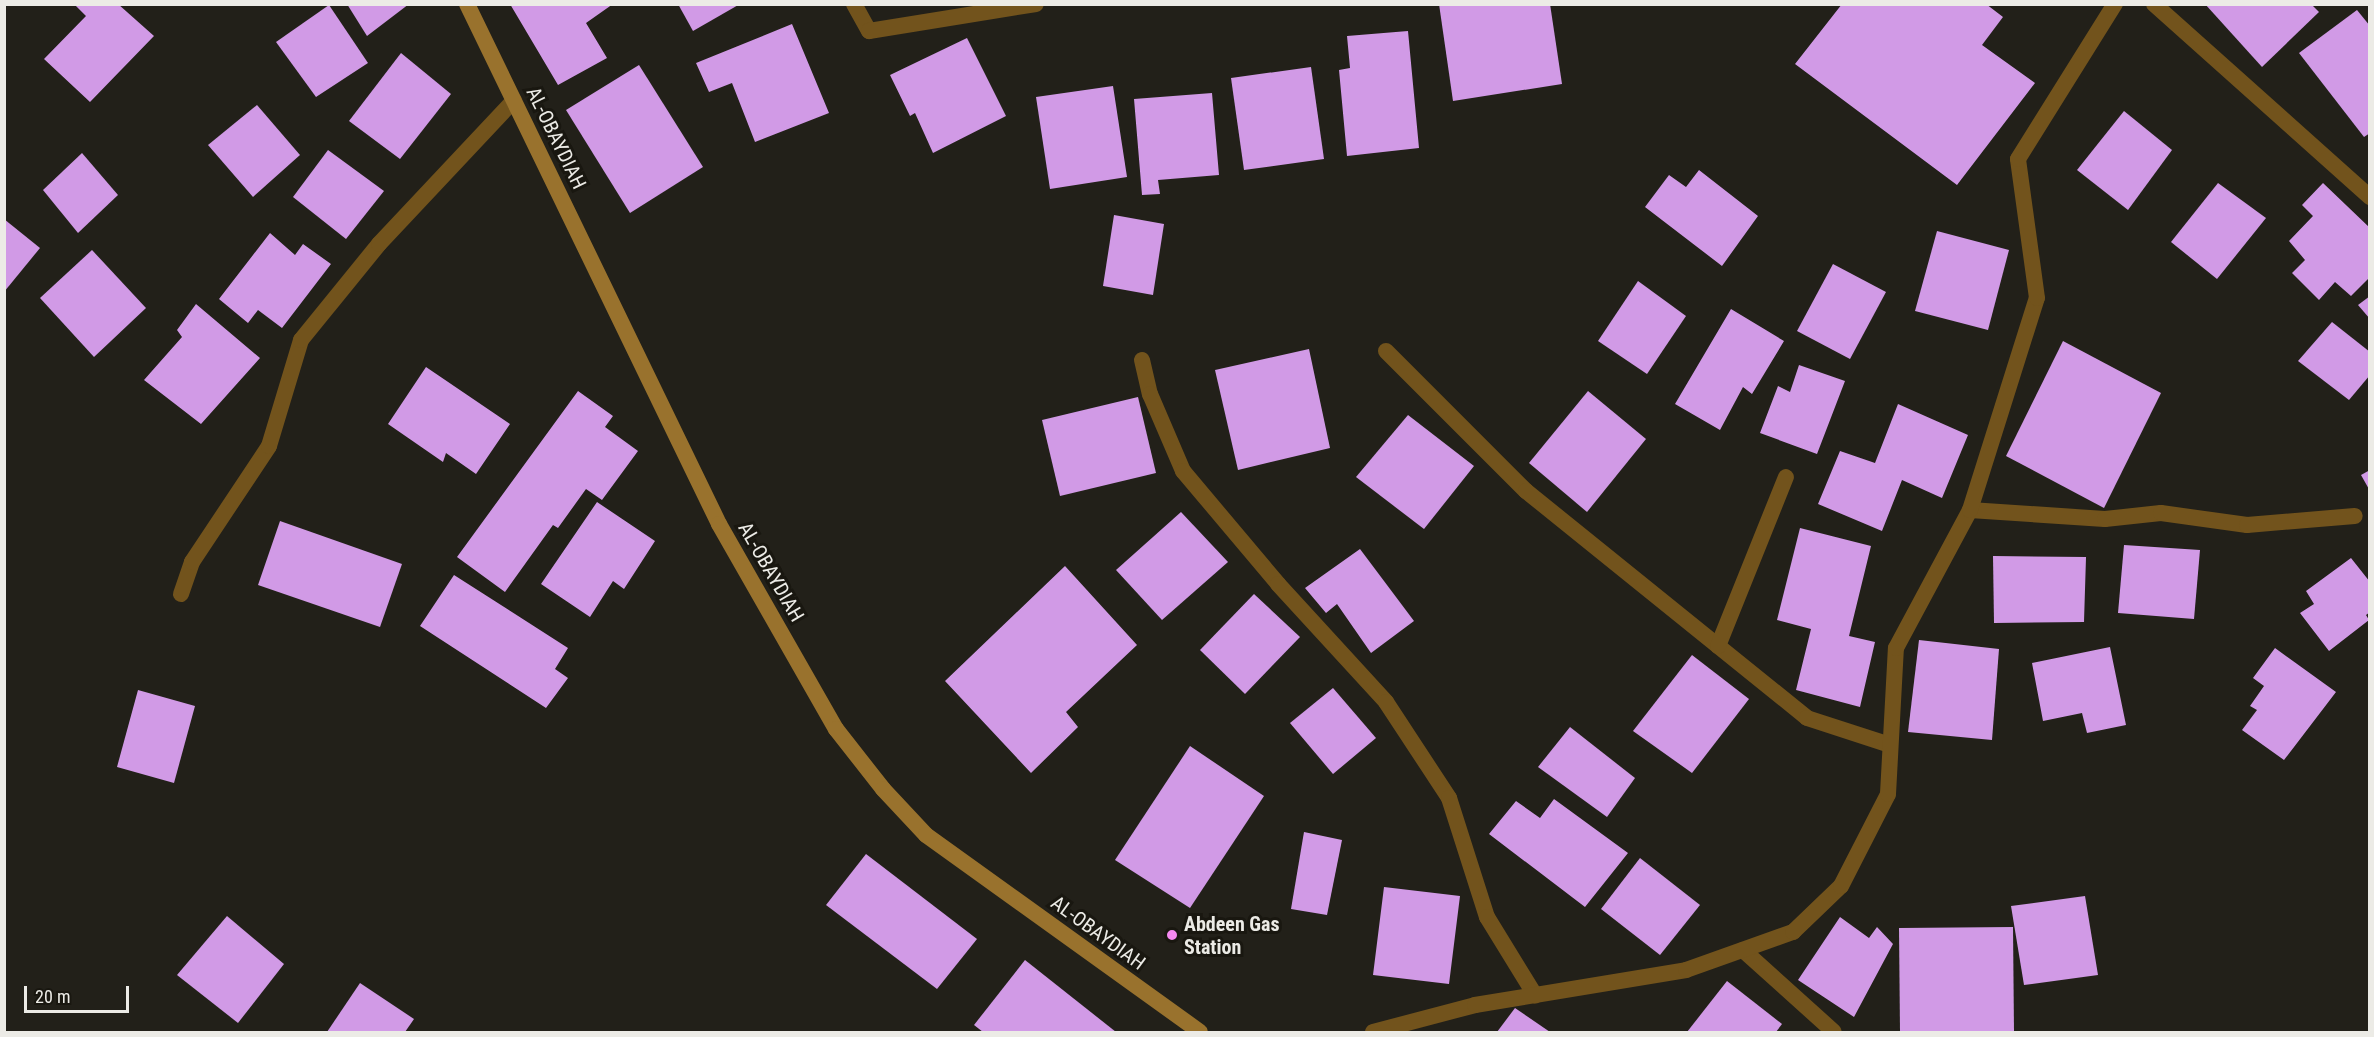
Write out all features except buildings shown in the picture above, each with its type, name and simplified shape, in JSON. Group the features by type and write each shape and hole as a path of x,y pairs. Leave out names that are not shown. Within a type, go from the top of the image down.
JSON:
{"main road":[{"name":"AL-OBAYDIAH","path":"467,4 719,524 836,729 882,789 926,835 1200,1032"}],"street":[{"path":"854,4 869,31 1036,4"},
{"path":"1373,1032 1475,1005 1686,970 1793,933 1841,886 1887,794 1896,648 1970,510 2037,298 2018,159 2115,4"},
{"path":"2154,4 2370,197"},
{"path":"181,594 192,562 269,446 301,340 379,244 514,100"},
{"path":"1386,351 1526,491 1807,718 1890,745"},
{"path":"1142,360 1150,394 1182,471 1278,585 1386,702 1449,798 1486,918 1535,995"},
{"path":"1718,645 1786,477"},
{"path":"1970,510 2105,519 2161,513 2247,525 2355,516"},
{"path":"1743,950 1834,1032"}],"place":[{"name":"Abdeen Gas Station","path":"1172,935"}]}
